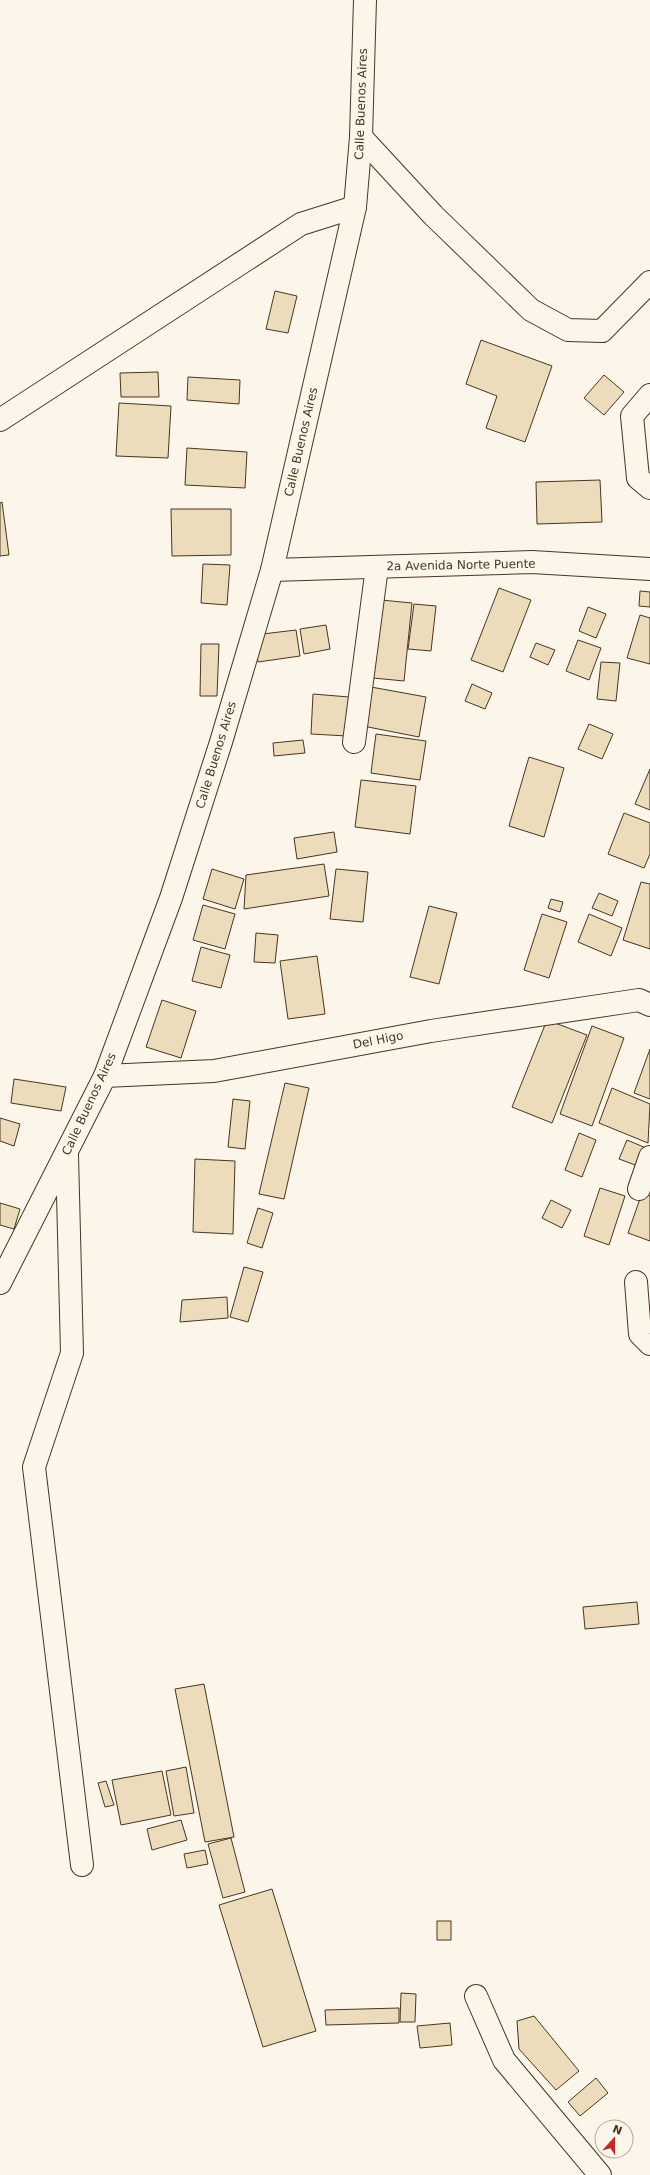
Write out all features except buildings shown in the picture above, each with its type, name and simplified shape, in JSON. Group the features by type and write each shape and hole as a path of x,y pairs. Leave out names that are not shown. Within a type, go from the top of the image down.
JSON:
{"street":[{"name":"Calle Buenos Aires","path":"1,1279 105,1076 171,898 221,742 272,570 355,207 361,137 365,0"},
{"path":"361,137 433,215 531,310 568,330 602,331 650,282"},
{"path":"0,420 300,224 355,207"},
{"path":"650,395 632,416 638,478 650,488"},
{"name":"2a Avenida Norte Puente","path":"272,570 532,562 650,569"},
{"path":"354,742 377,567"},
{"name":"Del Higo","path":"105,1076 214,1071 438,1029 639,1000 650,1005"},
{"path":"67,1151 72,1353 34,1467 82,1865"},
{"path":"639,1189 650,1156"},
{"path":"636,1282 640,1334 650,1344"},
{"path":"476,1996 504,2060 600,2175"}]}
